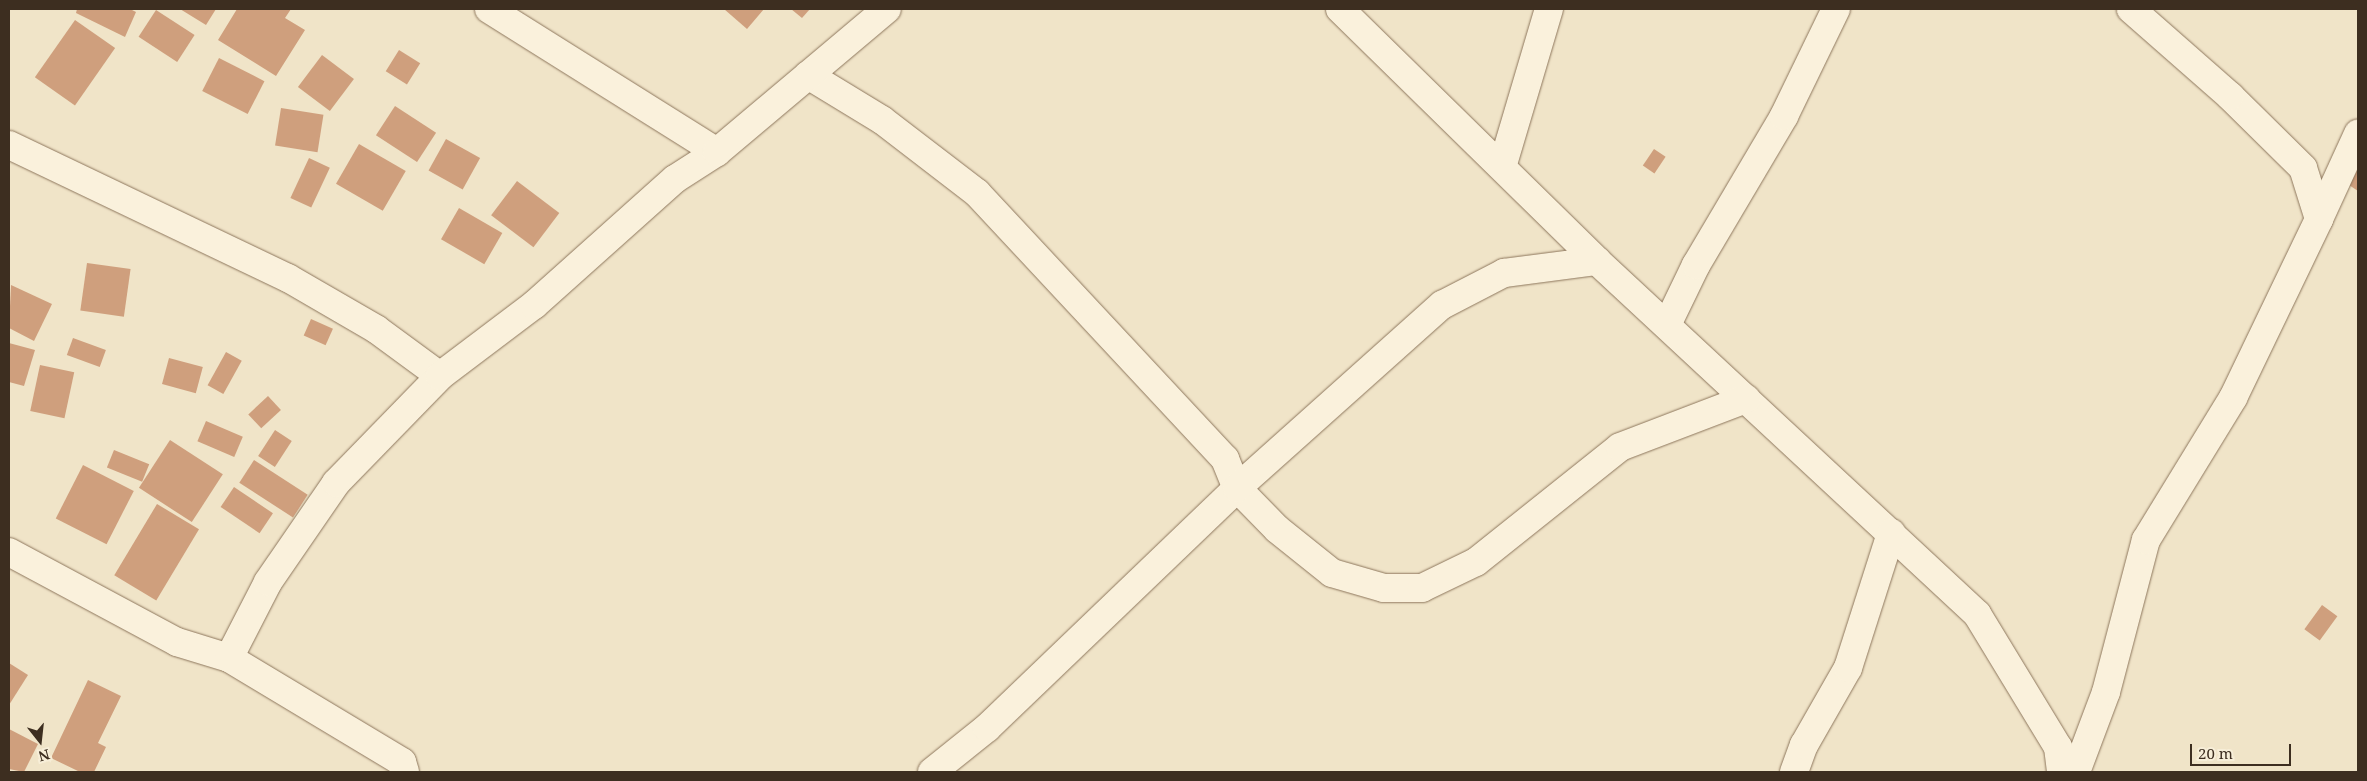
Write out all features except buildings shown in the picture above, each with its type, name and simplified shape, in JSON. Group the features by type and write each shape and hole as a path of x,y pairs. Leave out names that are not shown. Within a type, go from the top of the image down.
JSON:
{"street":[{"path":"489,9 717,152"},
{"path":"229,658 268,582 336,483 440,376 534,306 675,179 717,152 887,9"},
{"path":"1340,9 1503,164 1597,261 1977,614 2058,747 2061,772"},
{"path":"1503,164 1549,9"},
{"path":"1667,325 1696,265 1784,116 1836,9"},
{"path":"2131,9 2230,96 2303,168 2319,219"},
{"path":"808,75 882,120 977,193 1225,459 1237,488 1277,528 1332,573 1384,588 1422,588 1476,562 1620,447 1746,399"},
{"path":"2076,772 2106,692 2146,540 2233,398 2358,134"},
{"path":"9,145 288,278 376,329 440,376"},
{"path":"932,772 1001,715 1237,488 1442,305 1504,273 1597,261"},
{"path":"1794,772 1804,745 1848,668 1891,533"},
{"path":"9,552 177,642 229,658 402,762 405,772"}]}
